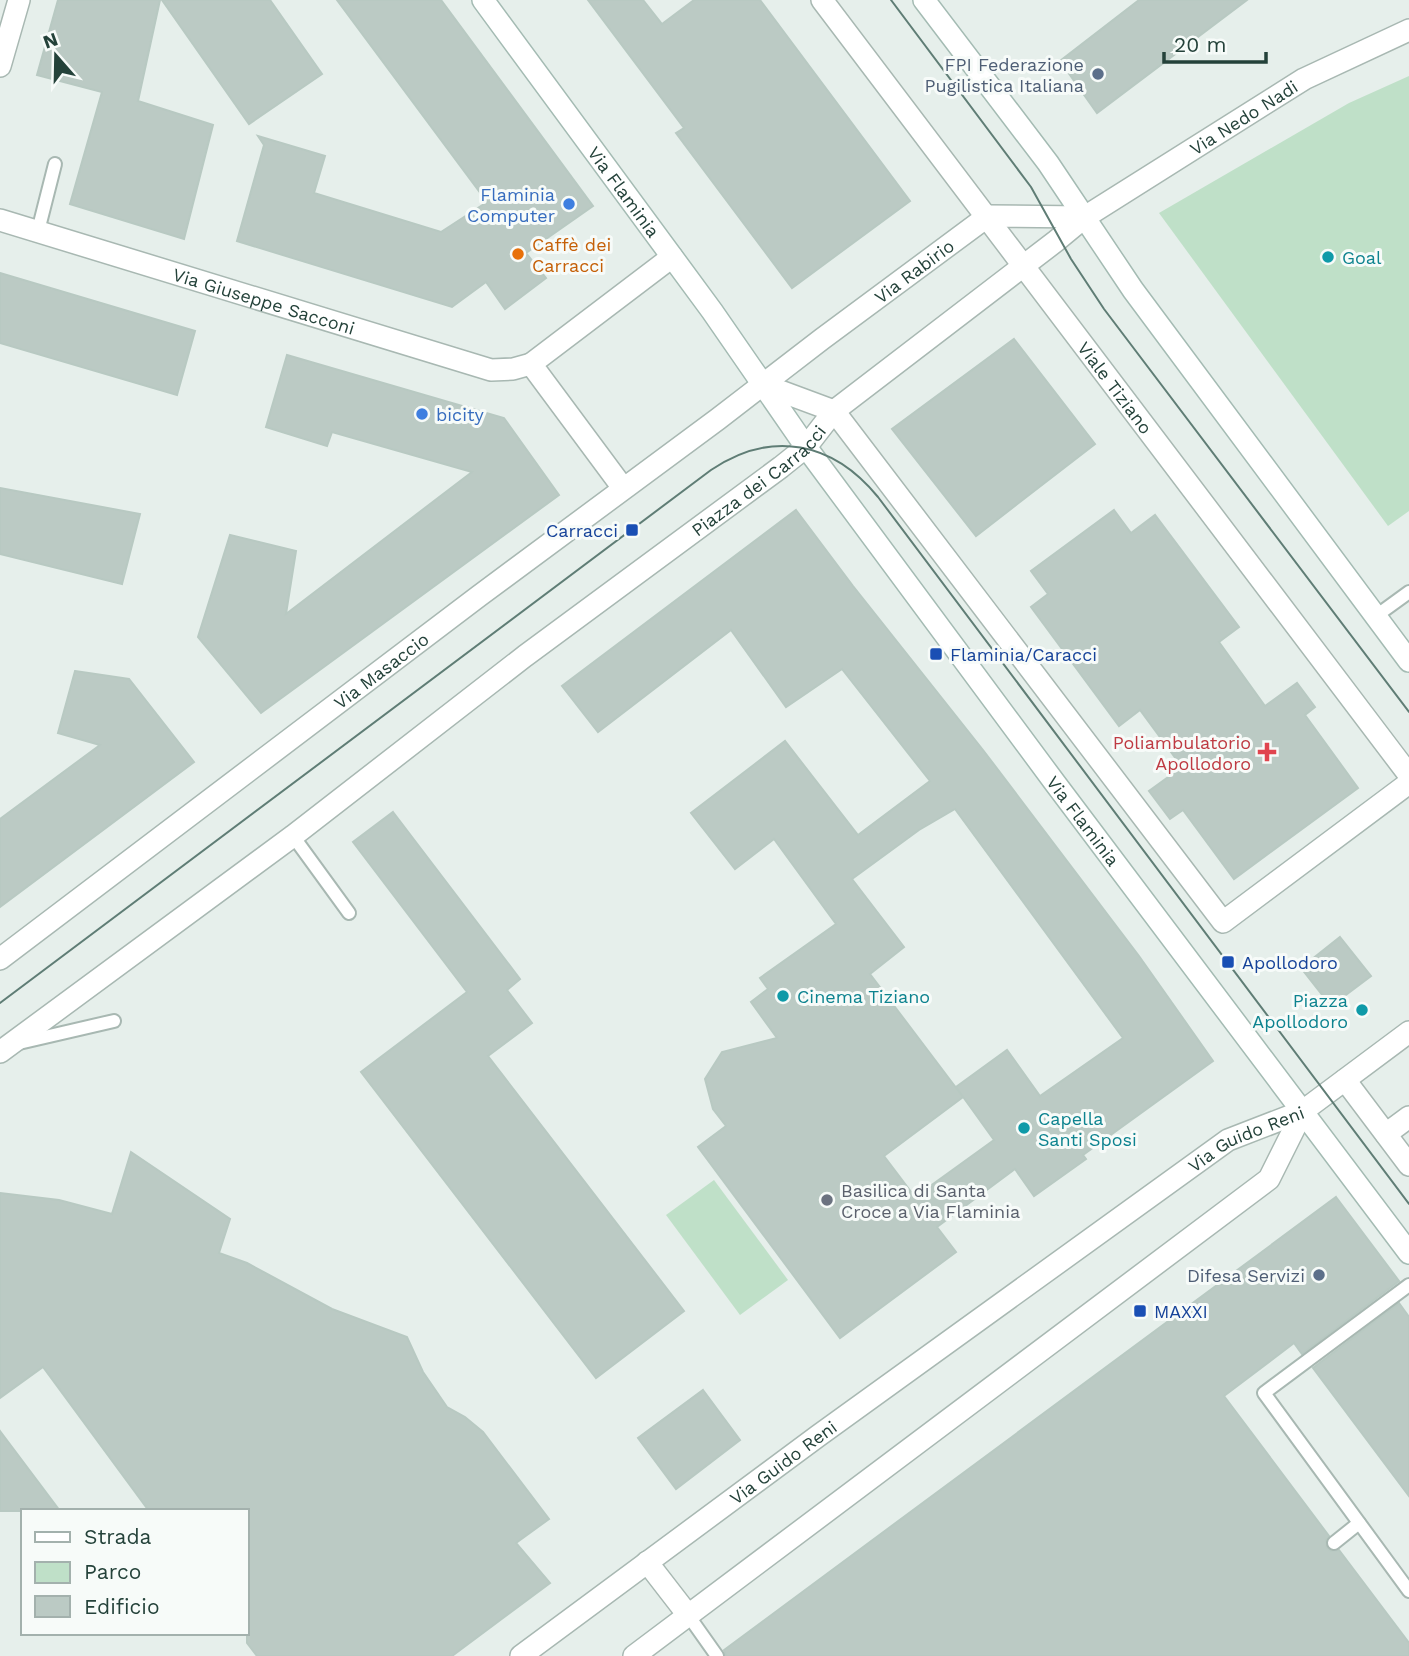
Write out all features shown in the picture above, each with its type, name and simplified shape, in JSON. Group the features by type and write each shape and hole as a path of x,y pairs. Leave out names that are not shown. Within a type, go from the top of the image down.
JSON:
{"street":[{"path":"0,66 19,0"},
{"name":"Via Flaminia","path":"484,0 764,384 806,447 1104,849 1409,1253"},
{"name":"Viale Tiziano","path":"822,0 1409,775"},
{"path":"924,0 1048,163 1133,290 1409,661"},
{"name":"Via Nedo Nadi","path":"1085,217 1304,79 1409,30"},
{"path":"988,216 1085,217"},
{"name":"Via Rabirio","path":"764,384 988,216"},
{"path":"834,411 1085,217"},
{"name":"Via Giuseppe Sacconi","path":"0,220 491,370 505,371 531,364"},
{"path":"623,488 531,364 672,257"},
{"path":"764,384 834,411 1223,922 1409,783"},
{"name":"Via Masaccio","path":"0,959 764,384"},
{"name":"Piazza dei Carracci","path":"293,836 525,656 806,447 834,411"},
{"path":"4,1049 293,836"},
{"path":"1303,1111 1409,1032"},
{"path":"1345,1080 1409,1165"},
{"name":"Via Guido Reni","path":"521,1656 1228,1140 1303,1111"},
{"name":"Via Guido Reni","path":"634,1656 1269,1179 1303,1111"},
{"path":"1386,1134 1409,1118"},
{"path":"647,1562 688,1615"}],"lane":[{"path":"38,231 55,164"},
{"path":"1376,616 1409,592"},
{"path":"293,836 349,913"},
{"path":"4,1049 114,1021"},
{"path":"1409,1285 1264,1393 1409,1591"},
{"path":"1334,1543 1359,1523"},
{"path":"688,1615 717,1656"}],"green space":[{"path":"1409,76 1409,511 1388,526 1159,213 1349,103"},
{"path":"714,1180 788,1280 740,1315 666,1215"}],"building":[{"path":"58,0 160,0 138,101 213,125 184,239 70,204 102,92 37,75"},
{"path":"162,0 270,0 322,74 249,124"},
{"path":"337,0 441,0 593,206 526,253 546,278 505,309 486,282 452,307 237,241 264,145 258,136 325,156 314,193 441,232 487,202"},
{"path":"588,0 643,0 662,24 694,0 760,0 910,201 792,288 676,133 684,128"},
{"path":"1139,0 1247,0 1097,113 1060,61"},
{"path":"0,273 195,331 177,395 0,343"},
{"path":"1014,339 1095,444 976,536 892,429"},
{"path":"287,355 504,418 559,495 261,713 198,637 230,535 296,551 286,614 472,472 332,432 327,446 266,427"},
{"path":"0,488 140,514 122,584 0,554"},
{"path":"796,510 1139,956 1213,1061 1083,1155 1086,1159 1034,1196 1015,1169 937,1227 956,1252 840,1338 698,1147 726,1126 713,1109 705,1079 722,1052 777,1038 751,1002 768,989 760,978 836,924 774,839 735,869 691,813 785,741 858,835 930,781 842,669 786,707 731,630 598,732 562,686","holes":["955,809 1123,1038 1040,1096 1007,1050 956,1087 994,1140 915,1197 884,1156 963,1097 870,974 904,947 852,879 919,830"]},
{"path":"1114,510 1131,533 1155,515 1239,627 1219,642 1265,706 1297,683 1315,707 1305,715 1358,788 1234,879 1183,810 1170,819 1149,791 1182,767 1140,710 1119,726 1031,607 1048,594 1031,571"},
{"path":"75,671 129,679 194,762 0,907 0,819 100,745 58,733"},
{"path":"393,812 520,979 507,990 532,1023 488,1056 684,1311 596,1378 361,1072 467,992 353,842"},
{"path":"1340,937 1371,976 1331,1006 1301,968"},
{"path":"131,1152 230,1219 219,1253 247,1263 332,1309 407,1337 423,1372 447,1407 483,1432 549,1519 516,1543 550,1583 452,1656 257,1656 247,1643 248,1509 148,1509 43,1367 0,1398 0,1193 59,1200 112,1214"},
{"path":"1336,1197 1399,1281 1302,1354 1294,1343 1224,1396 1329,1536 1326,1540 1327,1548 1331,1551 1339,1550 1409,1643 1409,1656 726,1656 724,1650"},
{"path":"1399,1303 1409,1317 1409,1496 1313,1368"},
{"path":"703,1390 740,1440 676,1489 638,1438"},
{"path":"0,1431 58,1509 0,1511"}],"tram line":[{"path":"891,0 1031,187 1071,259 1104,309 1409,712"},
{"path":"0,1003 711,470 756,449 779,446 800,448 821,453 842,464 878,497 1409,1204"}],"place":[{"name":"FPI Federazione Pugilistica Italiana","path":"1098,74"},
{"name":"Flaminia Computer","path":"569,204"},
{"name":"Caffè dei Carracci","path":"518,254"},
{"name":"Goal","path":"1328,257"},
{"name":"bicity","path":"422,414"},
{"name":"Carracci","path":"632,530"},
{"name":"Flaminia/Caracci","path":"936,654"},
{"name":"Poliambulatorio Apollodoro","path":"1267,752"},
{"name":"Apollodoro","path":"1228,962"},
{"name":"Cinema Tiziano","path":"783,996"},
{"name":"Piazza Apollodoro","path":"1362,1010"},
{"name":"Capella Santi Sposi","path":"1024,1128"},
{"name":"Basilica di Santa Croce a Via Flaminia","path":"827,1200"},
{"name":"Difesa Servizi","path":"1319,1275"},
{"name":"MAXXI","path":"1140,1311"}]}
